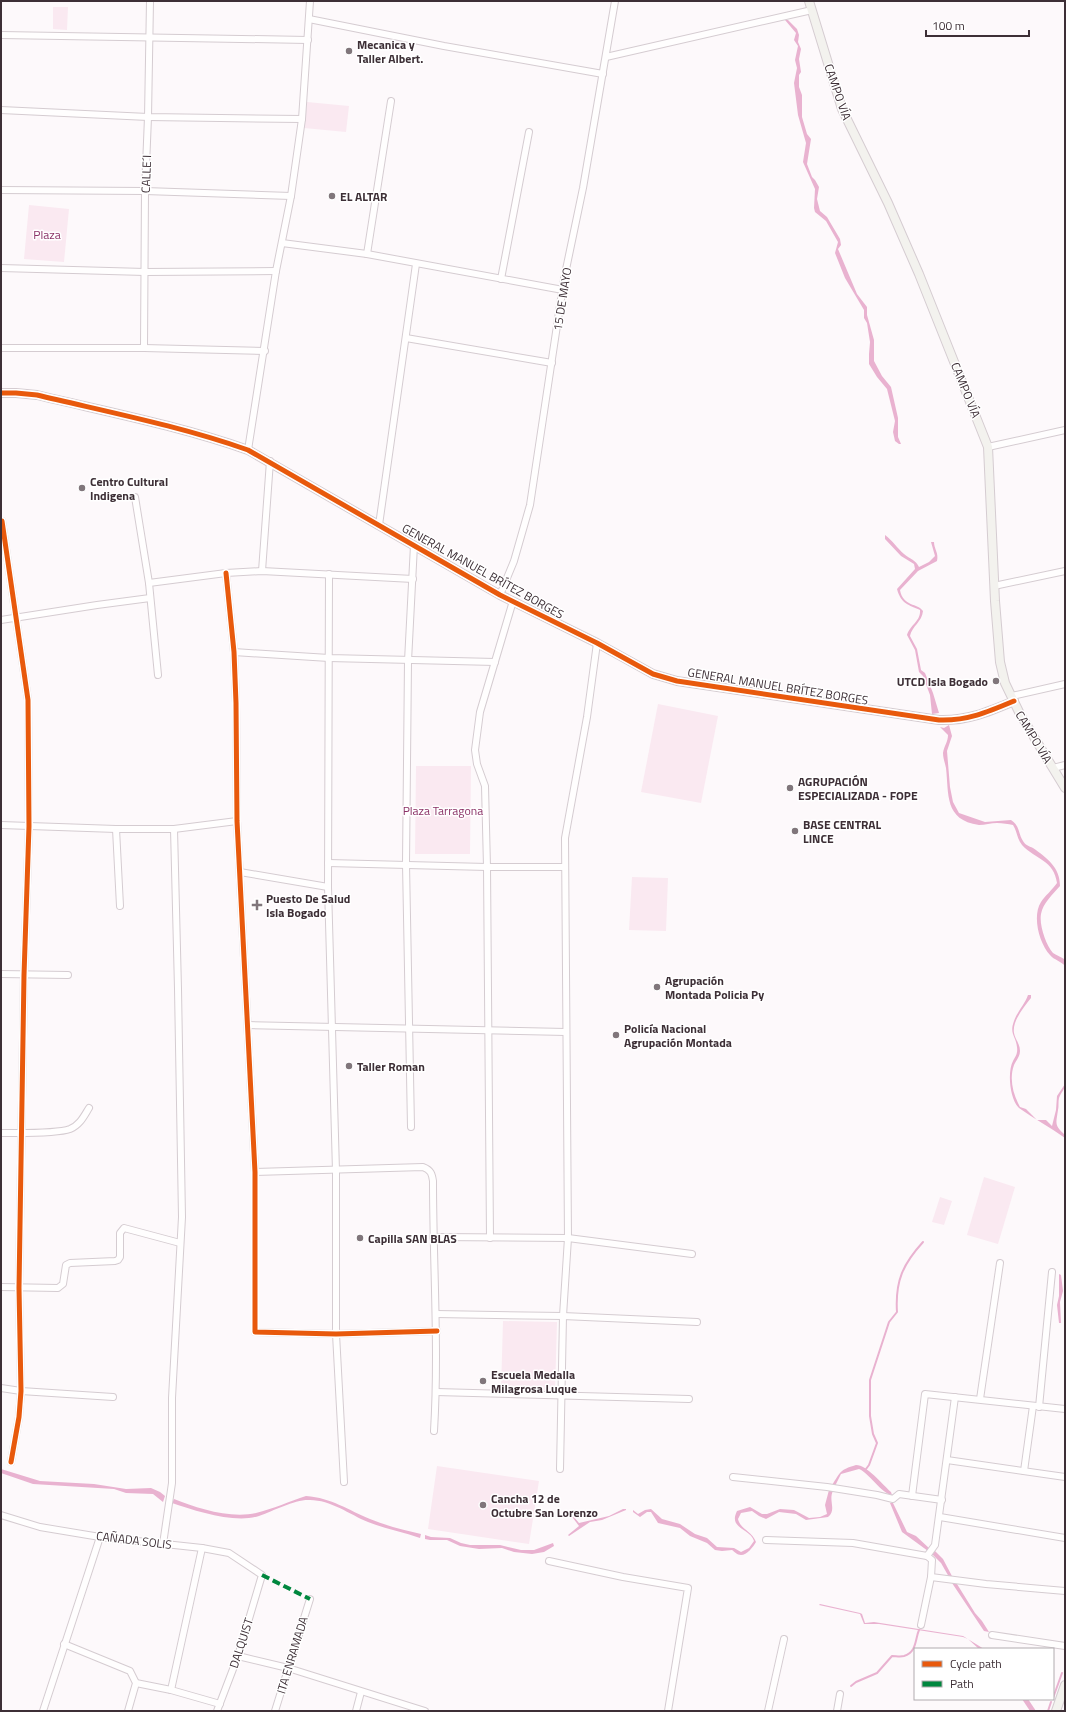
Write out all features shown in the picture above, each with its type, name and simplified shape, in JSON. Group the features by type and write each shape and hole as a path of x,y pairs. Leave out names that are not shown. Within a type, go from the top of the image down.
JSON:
{"street":[{"name":"CALLE´I","path":"144,348 145,191 150,1"},
{"path":"248,450 265,351 276,271 291,196 302,119 310,1"},
{"name":"15 DE MAYO","path":"500,595 514,561 530,505 569,250 584,188 614,1"},
{"name":"CAMPO VÍA","path":"809,1 842,109 888,203 922,282 988,447 994,586 999,655 1003,674 1020,714 1065,788"},
{"path":"606,56 812,10"},
{"path":"309,18 444,46 603,74"},
{"path":"1,35 308,40"},
{"path":"367,254 390,102"},
{"path":"1,110 148,117 302,119"},
{"path":"501,279 529,132"},
{"path":"1,190 145,191 291,196"},
{"path":"282,243 367,254 563,290"},
{"path":"379,525 416,264"},
{"path":"1,268 145,272 276,271"},
{"path":"406,338 552,363"},
{"path":"1,348 144,348 265,351"},
{"name":"GENERAL MANUEL BRÍTEZ BORGES","path":"1,393 37,395 167,425 210,437 248,450 500,595 597,643 653,674 677,681 923,718 957,721 986,712 1013,699"},
{"path":"988,447 1065,430"},
{"path":"262,571 270,462"},
{"path":"135,497 149,583 158,675"},
{"path":"2,521 28,700 29,826 24,975 18,1288 21,1391 19,1417 11,1462"},
{"path":"411,1127 406,864 408,661 414,545"},
{"path":"994,586 1065,570"},
{"path":"149,583 226,573 262,571 412,579"},
{"path":"226,573 234,652 237,821 255,1172 255,1332 336,1334 437,1331"},
{"path":"330,574 328,887 336,1171 336,1334 344,1482"},
{"path":"1,620 150,598"},
{"path":"490,1238 485,786 477,764 474,750 480,712 513,601"},
{"path":"560,1469 563,1316 568,1238 564,867 565,838 587,717 597,643"},
{"path":"234,652 329,658 495,662"},
{"path":"1013,699 1065,684"},
{"path":"1053,768 1065,765"},
{"path":"1,825 116,829 174,829 237,821"},
{"path":"116,829 120,906"},
{"path":"164,1544 172,1483 172,1398 180,1243 182,1236 174,829"},
{"path":"328,862 487,867 564,867"},
{"path":"240,872 328,887"},
{"path":"1,974 68,975"},
{"path":"248,1025 566,1032"},
{"path":"1,1133 71,1129 81,1121 89,1108"},
{"path":"255,1172 336,1171 423,1167 429,1169 433,1182 433,1237 437,1331 434,1430"},
{"path":"1,1287 58,1288 63,1284 66,1265 70,1263 118,1260 120,1257 120,1233 124,1228 180,1243"},
{"path":"433,1237 568,1238 692,1254"},
{"path":"980,1400 1000,1263"},
{"path":"1024,1471 1036,1406 1052,1272"},
{"path":"436,1314 563,1316 697,1322"},
{"path":"1,1388 21,1391 113,1397"},
{"path":"436,1392 689,1399"},
{"path":"912,1496 926,1394 1065,1409"},
{"path":"928,1555 933,1549 940,1517 955,1397"},
{"path":"947,1460 1065,1476"},
{"path":"733,1477 827,1487 877,1495 890,1499 899,1494 942,1500"},
{"name":"CAÑADA SOLIS","path":"1,1515 40,1527 100,1537 202,1548 229,1553 262,1575"},
{"path":"940,1517 1065,1538"},
{"path":"43,1711 100,1537"},
{"path":"766,1540 853,1543 928,1555 932,1560 931,1577 921,1625"},
{"path":"172,1690 202,1548"},
{"path":"549,1561 622,1577 688,1588 668,1711"},
{"name":"DALQUIST","path":"218,1711 238,1656 262,1575"},
{"path":"931,1577 986,1584 1065,1591"},
{"name":"ITA ENRAMADA","path":"275,1711 310,1598"},
{"path":"992,1635 1065,1646"},
{"path":"768,1711 784,1639"},
{"path":"64,1644 130,1671 136,1683 128,1711"},
{"path":"238,1656 288,1668 425,1711"},
{"path":"136,1683 172,1690 220,1704"},
{"path":"1056,1711 1065,1685"},
{"path":"356,1711 361,1692"},
{"path":"837,1711 840,1694"}],"green space":[{"path":"53,7 68,7 67,30 53,29"},
{"path":"307,102 349,106 346,132 304,128"},
{"name":"Plaza","path":"29,205 69,209 64,262 24,259"},
{"path":"658,704 718,716 701,803 641,792"},
{"name":"Plaza Tarragona","path":"416,766 471,766 470,854 415,854"},
{"path":"632,877 668,878 666,931 629,930"},
{"path":"984,1177 1015,1187 998,1244 967,1235"},
{"path":"940,1197 952,1201 944,1225 932,1222"},
{"path":"503,1321 557,1322 555,1392 501,1390"},
{"name":"Cancha 12 de Octubre San Lorenzo","path":"437,1466 539,1481 529,1544 428,1529"}],"shaded area":[{"path":"785,20 788,20 797,29 799,35 798,42 801,49 799,59 801,72 799,75 799,87 802,95 802,117 807,134 811,139 807,164 812,177 819,187 817,199 820,211 827,217 840,239 841,245 838,249 857,294 867,307 867,315 874,340 874,361 882,376 891,387 898,418 898,437 901,444 895,441 893,432 895,421 887,389 869,364 870,342 867,323 864,318 864,310 845,278 835,253 838,242 826,221 815,212 815,189 803,162 806,143 798,115 794,83 797,68 795,60 798,46 794,40 796,33"},
{"path":"885,535 919,567 929,562 935,556 931,542 934,542 937,561 918,571 900,590 907,602 921,608 923,611 921,618 910,636 917,649 921,670 925,673 939,713 932,714 930,695 923,676 919,672 915,650 907,635 910,628 919,617 920,610 903,601 897,589 915,569 914,564 901,556 885,539"},
{"path":"949,725 952,736 947,751 950,787 953,802 959,813 985,822 1011,820 1017,827 1024,842 1048,859 1058,873 1060,886 1042,910 1041,924 1048,945 1053,953 1064,959 1065,966 1052,957 1046,950 1040,937 1037,922 1038,908 1041,902 1057,883 1052,869 1044,861 1022,845 1013,825 997,823 979,825 968,822 960,818 954,812 950,804 943,755 948,735 940,727 944,728"},
{"path":"1028,995 1031,995 1031,998 1019,1014 1014,1028 1014,1033 1020,1051 1014,1065 1012,1081 1015,1097 1020,1107 1026,1109 1037,1120 1019,1108 1013,1099 1010,1086 1011,1066 1017,1049 1012,1029 1015,1018"},
{"path":"1065,1084 1059,1098 1056,1121 1057,1126 1065,1135 1065,1138 1037,1120 1046,1120 1052,1126 1056,1110 1057,1096"},
{"path":"1059,1274 1061,1275 1063,1291 1060,1302 1061,1323 1059,1323 1057,1305 1059,1296"},
{"path":"856,1465 870,1471 891,1492 892,1495 884,1491 867,1474 859,1469 841,1474 835,1486 832,1485 841,1472 846,1468"},
{"path":"1,1469 40,1481 94,1484 126,1489 151,1488 165,1496 163,1502 153,1494 126,1493 114,1489 33,1484 1,1473"},
{"path":"829,1490 833,1491 831,1498 832,1511 828,1517 806,1520 796,1514 779,1512 766,1519 752,1511 741,1513 738,1519 739,1522 752,1535 756,1542 748,1552 743,1555 737,1554 732,1550 715,1550 707,1543 690,1536 680,1528 658,1523 651,1512 647,1512 640,1517 633,1512 633,1510 638,1514 645,1510 651,1509 662,1519 680,1524 695,1534 707,1538 717,1547 734,1548 741,1552 749,1548 754,1541 748,1533 737,1525 735,1517 737,1511 750,1507 762,1514 767,1514 780,1509 794,1510 809,1518 820,1517 827,1514 825,1505"},
{"path":"306,1496 324,1499 362,1516 396,1528 421,1534 420,1538 374,1524 331,1504 316,1500 302,1500 259,1516 249,1518 227,1518 216,1516 172,1503 174,1499 214,1512 235,1515 256,1513"},
{"path":"890,1503 893,1503 907,1532 916,1536 930,1549 928,1551 902,1532"},
{"path":"623,1509 626,1510 602,1520 590,1522 569,1536 568,1535 579,1526 573,1518 562,1513 574,1517 579,1523 609,1516"},
{"path":"425,1535 431,1537 450,1538 470,1545 500,1545 521,1550 534,1550 553,1543 554,1546 544,1552 532,1554 514,1552 502,1548 479,1549 460,1546 447,1540 425,1539"},
{"path":"935,1551 943,1559 953,1578 949,1577 941,1563 932,1554"},
{"path":"952,1583 957,1584 989,1632 984,1631"},
{"path":"819,1605 860,1613 862,1614 865,1623 874,1622 963,1636 968,1639 879,1624 864,1624 860,1614"},
{"path":"968,1639 982,1648 978,1648"},
{"path":"1023,1700 1029,1700 1036,1711 1030,1711"}],"waterway":[{"path":"866,1469 869,1465 877,1443 873,1434 870,1416 870,1380 889,1322 897,1312 897,1291 905,1266 923,1242"},
{"path":"851,1686 856,1682 877,1673 892,1656 902,1656 911,1652 915,1645 919,1630"},
{"path":"1054,1695 1062,1673"},
{"path":"1048,1711 1051,1702"}],"marked path":[{"path":"262,1575 310,1599"}],"cycle path":[{"path":"1,393 37,395 170,427 222,441 248,450 500,595 597,643 653,674 677,681 939,720 968,717 1014,701"},
{"path":"2,521 28,700 29,826 24,975 19,1288 21,1391 19,1417 11,1462"},
{"path":"226,573 234,652 237,821 255,1172 255,1332 336,1334 437,1331"}],"place":[{"name":"Mecanica y Taller Albert.","path":"349,51"},
{"name":"EL ALTAR","path":"332,196"},
{"name":"Centro Cultural Indigena","path":"82,488"},
{"name":"UTCD Isla Bogado","path":"996,681"},
{"name":"AGRUPACIÓN ESPECIALIZADA - FOPE","path":"790,788"},
{"name":"BASE CENTRAL LINCE","path":"795,831"},
{"name":"Puesto De Salud Isla Bogado","path":"257,905"},
{"name":"Agrupación Montada Policia Py","path":"657,987"},
{"name":"Policía Nacional Agrupación Montada","path":"616,1035"},
{"name":"Taller Roman","path":"349,1066"},
{"name":"Capilla SAN BLAS","path":"360,1238"},
{"name":"Escuela Medalla Milagrosa Luque","path":"483,1381"},
{"name":"Cancha 12 de Octubre San Lorenzo","path":"483,1505"}]}
